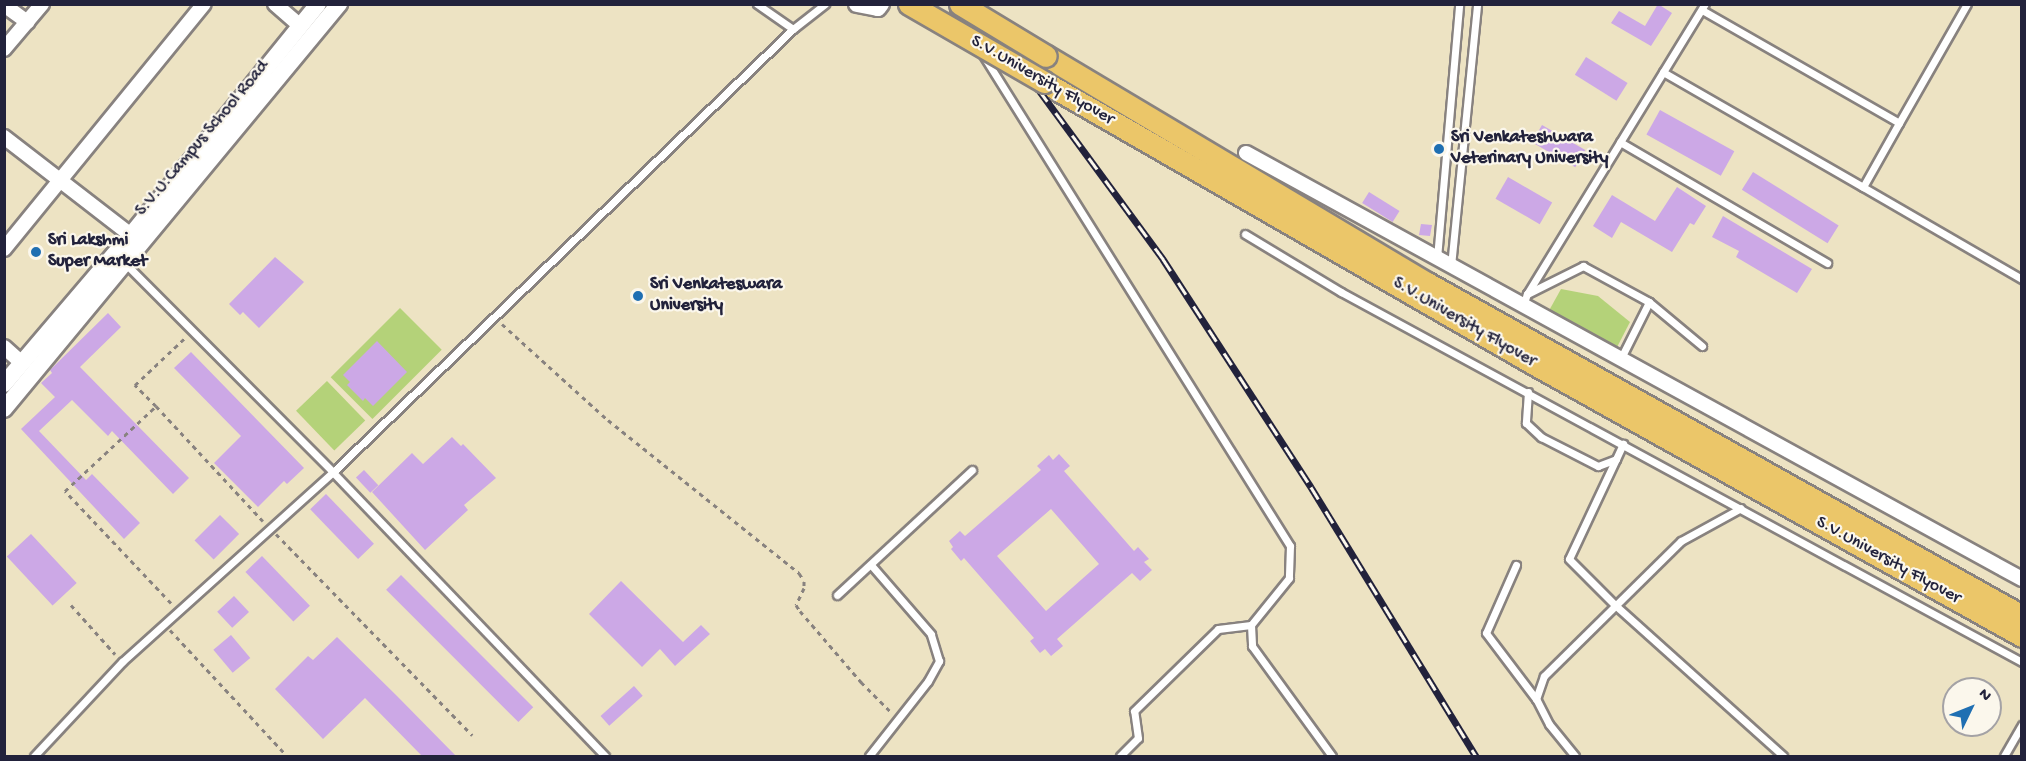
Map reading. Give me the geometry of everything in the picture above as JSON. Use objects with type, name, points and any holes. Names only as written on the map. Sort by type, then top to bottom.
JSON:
[{"type":"main road","name":"S.V.University Flyover","points":[[909,4],[1534,364],[2022,636]]},
{"type":"main road","name":"S.V.University Flyover","points":[[960,4],[1427,283],[2022,616]]},
{"type":"street","points":[[4,49],[42,4]]},
{"type":"street","points":[[4,249],[204,4]]},
{"type":"street","points":[[275,4],[300,26]]},
{"type":"street","name":"S.V.U.Campus School Road","points":[[4,384],[132,235],[318,4]]},
{"type":"street","name":"S.V.U.Campus School Road","points":[[4,409],[339,4]]},
{"type":"street","points":[[856,4],[878,8],[881,4]]},
{"type":"street","points":[[4,5],[27,22]]},
{"type":"street","points":[[4,137],[132,235]]},
{"type":"street","points":[[1246,153],[1451,266],[1525,300],[1620,360],[2022,579]]},
{"type":"street","points":[[4,347],[22,363]]},
{"type":"lane","points":[[757,4],[793,29]]},
{"type":"lane","points":[[34,756],[122,662],[333,472],[793,29],[825,4]]},
{"type":"lane","points":[[951,4],[1290,546],[1289,578],[1251,625],[1252,646],[1332,756]]},
{"type":"lane","points":[[1437,258],[1459,4]]},
{"type":"lane","points":[[1451,266],[1477,4]]},
{"type":"lane","points":[[1863,187],[1967,4]]},
{"type":"lane","points":[[1525,300],[1703,7],[1899,123]]},
{"type":"lane","points":[[1663,72],[2022,279]]},
{"type":"lane","points":[[1620,142],[1827,263]]},
{"type":"lane","points":[[1245,234],[1341,292],[2022,662]]},
{"type":"lane","points":[[125,263],[333,472],[605,756]]},
{"type":"lane","points":[[1525,300],[1583,266],[1649,302],[1702,346]]},
{"type":"lane","points":[[1620,360],[1649,302]]},
{"type":"lane","points":[[1528,393],[1526,423],[1541,437],[1598,466],[1616,459]]},
{"type":"lane","points":[[1623,444],[1569,559],[1616,605],[1783,756]]},
{"type":"lane","points":[[837,596],[972,470]]},
{"type":"lane","points":[[1536,699],[1544,676],[1681,540],[1741,508]]},
{"type":"lane","points":[[869,756],[928,681],[939,661],[932,634],[871,565]]},
{"type":"lane","points":[[1516,565],[1486,633],[1536,699],[1549,724],[1575,756]]},
{"type":"lane","points":[[1120,756],[1138,738],[1134,711],[1218,629],[1251,625]]},
{"type":"lane","points":[[2004,756],[2022,725]]},
{"type":"path","points":[[494,317],[608,420],[799,573],[804,588],[796,605],[800,612],[861,682],[898,719]]},
{"type":"path","points":[[192,331],[135,385],[472,735]]},
{"type":"path","points":[[156,406],[66,491],[179,611]]},
{"type":"path","points":[[71,605],[122,662]]},
{"type":"path","points":[[164,624],[287,756]]},
{"type":"green space","points":[[1561,289],[1598,296],[1630,322],[1614,353],[1546,316]]},
{"type":"green space","points":[[400,308],[442,350],[372,419],[331,377]]},
{"type":"green space","points":[[327,381],[365,421],[334,450],[296,411]]},
{"type":"building","points":[[1658,4],[1672,13],[1651,46],[1611,23],[1619,11],[1645,26]]},
{"type":"building","points":[[1586,57],[1628,83],[1616,101],[1575,75]]},
{"type":"building","points":[[1660,110],[1734,151],[1721,176],[1646,134]]},
{"type":"building","points":[[1542,125],[1585,150],[1575,167],[1532,142]]},
{"type":"building","points":[[1753,172],[1839,226],[1828,243],[1742,190]]},
{"type":"building","points":[[1508,177],[1552,202],[1540,224],[1496,199]]},
{"type":"building","points":[[1677,187],[1706,206],[1694,225],[1690,223],[1672,252],[1621,222],[1612,238],[1593,226],[1612,195],[1655,221]]},
{"type":"building","points":[[1369,192],[1400,211],[1393,222],[1362,203]]},
{"type":"building","points":[[1723,216],[1812,269],[1797,293],[1736,257],[1739,251],[1712,237]]},
{"type":"building","points":[[1421,224],[1432,225],[1430,236],[1419,235]]},
{"type":"building","points":[[275,257],[304,282],[259,328],[243,312],[240,315],[229,304]]},
{"type":"building","points":[[108,313],[121,327],[80,367],[189,478],[173,494],[112,431],[108,436],[72,400],[39,431],[86,480],[92,474],[140,523],[124,539],[21,429],[55,397],[41,383],[52,373],[50,370]]},
{"type":"building","points":[[377,341],[407,372],[373,406],[365,398],[363,401],[347,385],[350,382],[343,375]]},
{"type":"building","points":[[191,352],[304,468],[287,484],[284,481],[258,507],[214,463],[241,436],[174,368]]},
{"type":"building","points":[[452,437],[461,446],[463,444],[496,478],[464,505],[468,510],[425,550],[372,492],[412,453],[423,464]]},
{"type":"building","points":[[1059,454],[1070,466],[1064,471],[1134,551],[1138,547],[1149,559],[1144,562],[1152,570],[1140,581],[1132,573],[1057,639],[1063,646],[1051,656],[1045,649],[1040,653],[1030,641],[1034,638],[964,558],[961,561],[951,549],[953,547],[949,541],[960,531],[965,536],[1041,470],[1037,466],[1049,455],[1053,460]],"holes":[[[1051,509],[1099,564],[1046,611],[997,556]]]},
{"type":"building","points":[[364,470],[378,485],[370,493],[356,478]]},
{"type":"building","points":[[326,494],[374,544],[358,559],[310,509]]},
{"type":"building","points":[[220,515],[239,534],[214,560],[195,540]]},
{"type":"building","points":[[31,534],[77,583],[53,606],[7,557]]},
{"type":"building","points":[[262,556],[310,606],[293,622],[245,572]]},
{"type":"building","points":[[401,575],[533,707],[518,722],[386,590]]},
{"type":"building","points":[[621,581],[683,642],[701,625],[710,634],[675,666],[660,649],[642,667],[589,614]]},
{"type":"building","points":[[234,596],[249,612],[232,628],[217,612]]},
{"type":"building","points":[[231,635],[250,658],[233,673],[213,650]]},
{"type":"building","points":[[337,637],[456,756],[422,756],[365,698],[323,739],[275,689],[308,656],[313,660]]},
{"type":"building","points":[[634,686],[643,696],[609,726],[601,716]]},
{"type":"railway","points":[[969,4],[1039,90],[1163,259],[1311,487],[1476,756]]},
{"type":"place","name":"Sri Venkateshwara Veterinary University","points":[[1439,149]]},
{"type":"place","name":"Sri Lakshmi Super Market","points":[[36,252]]},
{"type":"place","name":"Sri Venkateswara University","points":[[638,296]]}]
